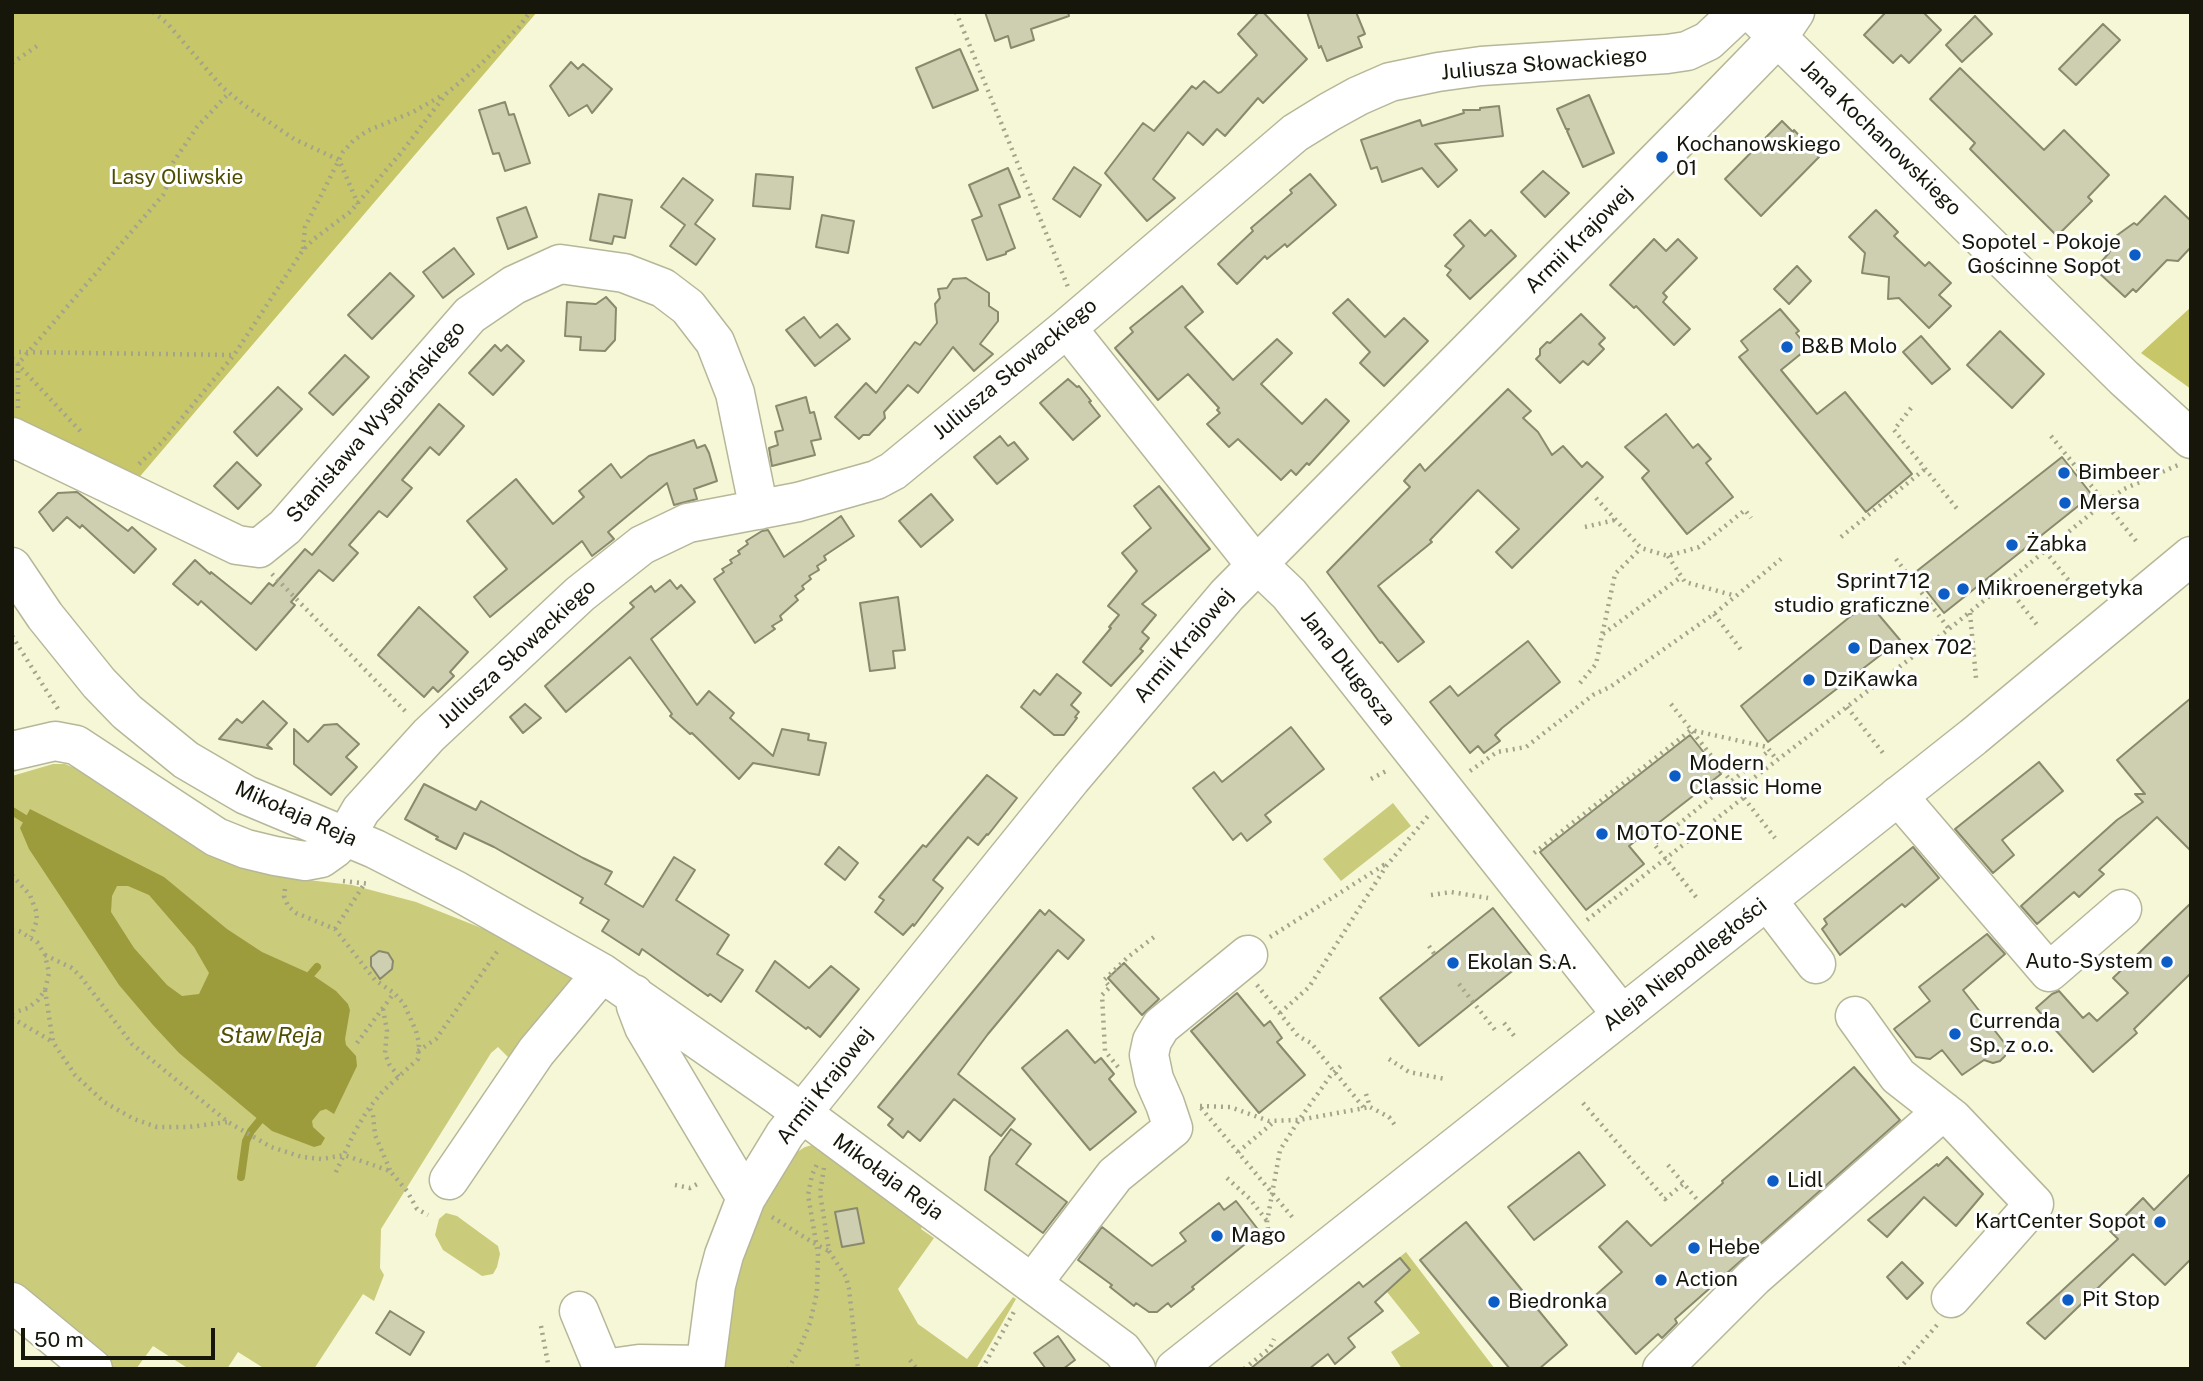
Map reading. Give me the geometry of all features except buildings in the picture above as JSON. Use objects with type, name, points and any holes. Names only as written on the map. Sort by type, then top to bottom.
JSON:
[{"type":"street","name":"Juliusza Słowackiego","points":[[12,751],[55,741],[76,744],[216,837],[256,851],[305,861],[321,858],[346,836],[360,810],[429,735],[580,594],[642,544],[688,523],[798,502],[876,480],[892,471],[1067,327],[1295,133],[1358,96],[1390,82],[1481,66],[1687,51],[1708,41],[1739,12]]},
{"type":"street","name":"Armii Krajowej","points":[[705,1367],[716,1285],[724,1255],[754,1205],[785,1134],[1071,779],[1227,595],[1719,98],[1775,21]]},
{"type":"street","name":"Jana Kochanowskiego","points":[[1775,21],[2124,378],[2185,452]]},
{"type":"street","points":[[1687,51],[1700,62],[1719,98]]},
{"type":"street","name":"Stanisława Wyspiańskiego","points":[[258,548],[285,527],[470,315],[514,285],[560,264],[624,273],[663,288],[688,307],[715,342],[735,393],[759,510]]},
{"type":"street","name":"Jana Długosza","points":[[1067,327],[1247,554],[1289,594],[1457,784],[1561,940],[1622,1015]]},
{"type":"street","points":[[15,442],[117,485],[237,545],[258,548]]},
{"type":"street","name":"Aleja Niepodległości","points":[[1175,1369],[1973,737],[2191,556]]},
{"type":"street","name":"Mikołaja Reja","points":[[12,568],[75,655],[127,712],[186,760],[246,795],[346,836],[457,891],[602,973],[802,1114],[1034,1284],[1122,1350],[1136,1369]]},
{"type":"street","points":[[1898,796],[2049,972],[2122,909]]},
{"type":"street","points":[[1768,900],[1816,964]]},
{"type":"street","points":[[1034,1284],[1115,1175],[1173,1128],[1154,1079],[1149,1055],[1152,1041],[1161,1026],[1247,968]]},
{"type":"street","points":[[449,1180],[536,1052],[602,973]]},
{"type":"street","points":[[634,994],[644,1027],[754,1205]]},
{"type":"street","points":[[1855,1016],[1898,1076],[1943,1111],[2034,1204],[1951,1298]]},
{"type":"street","points":[[1662,1369],[1754,1277],[1943,1111]]},
{"type":"street","points":[[12,1301],[93,1369]]},
{"type":"street","points":[[579,1311],[603,1369],[639,1364],[705,1367]]},
{"type":"path","points":[[153,12],[167,23],[229,93],[294,139],[339,160],[358,204]]},
{"type":"path","points":[[117,485],[162,442],[234,355],[303,250],[358,204],[446,94],[519,27],[530,12]]},
{"type":"path","points":[[956,12],[1069,289]]},
{"type":"path","points":[[12,63],[37,47]]},
{"type":"path","points":[[15,442],[18,364],[163,195],[169,181],[170,167],[197,127],[229,93]]},
{"type":"path","points":[[303,250],[305,227],[339,160],[352,141],[367,131],[446,94]]},
{"type":"path","points":[[12,352],[234,355]]},
{"type":"path","points":[[12,358],[89,440]]},
{"type":"path","points":[[1911,408],[1894,430],[1958,510]]},
{"type":"path","points":[[2051,436],[2136,541]]},
{"type":"path","points":[[1738,790],[1949,629],[2104,503],[2185,452]]},
{"type":"path","points":[[1841,537],[1925,469]]},
{"type":"path","points":[[1596,498],[1641,548],[1668,556],[1699,547],[1745,510],[1751,518]]},
{"type":"path","points":[[1585,527],[1615,520]]},
{"type":"path","points":[[258,548],[274,576],[429,735]]},
{"type":"path","points":[[1580,683],[1596,664],[1615,574],[1641,548]]},
{"type":"path","points":[[2045,551],[2078,592]]},
{"type":"path","points":[[1668,556],[1685,582],[1737,596]]},
{"type":"path","points":[[1280,1013],[1309,987],[1387,865],[1457,784],[1497,752],[1526,747],[1593,695],[1610,687],[1714,614],[1781,559]]},
{"type":"path","points":[[1896,559],[1949,629]]},
{"type":"path","points":[[1603,634],[1681,576]]},
{"type":"path","points":[[2005,584],[2038,626]]},
{"type":"path","points":[[1970,612],[1976,678]]},
{"type":"path","points":[[1714,614],[1742,651]]},
{"type":"path","points":[[12,636],[61,713]]},
{"type":"path","points":[[1671,704],[1775,838]]},
{"type":"path","points":[[1847,707],[1883,753]]},
{"type":"path","points":[[1691,730],[1768,747],[1777,760]]},
{"type":"path","points":[[1534,853],[1691,730]]},
{"type":"path","points":[[1696,897],[1654,845],[1770,750]]},
{"type":"path","points":[[1561,940],[1743,798]]},
{"type":"path","points":[[1364,1108],[1311,1043],[1298,1036],[1247,968],[1273,934],[1387,865]]},
{"type":"path","points":[[12,875],[30,895],[36,911],[37,920],[31,937]]},
{"type":"path","points":[[335,929],[365,883],[376,886]]},
{"type":"path","points":[[285,885],[284,896],[288,906],[296,913],[335,929],[375,980],[404,1004],[419,1043],[418,1059],[369,1108],[335,1174]]},
{"type":"path","points":[[1431,895],[1451,892],[1488,898]]},
{"type":"path","points":[[12,930],[31,937],[46,955],[72,968],[132,1044],[243,1132],[271,1147],[302,1157],[322,1159],[344,1155],[390,1171]]},
{"type":"path","points":[[1154,937],[1104,980],[1110,987],[1102,995],[1105,1051],[1128,1079],[1154,1079]]},
{"type":"path","points":[[1429,946],[1435,955]]},
{"type":"path","points":[[418,1051],[436,1039],[499,948]]},
{"type":"path","points":[[12,1016],[28,1008],[45,990],[49,973],[46,955]]},
{"type":"path","points":[[1458,984],[1495,1030]]},
{"type":"path","points":[[45,990],[53,1042]]},
{"type":"path","points":[[357,1043],[394,993]]},
{"type":"path","points":[[383,1009],[387,1031],[385,1053],[389,1065],[398,1077]]},
{"type":"path","points":[[12,1016],[53,1042],[75,1075],[104,1102],[134,1119],[157,1127],[228,1122]]},
{"type":"path","points":[[1504,1023],[1515,1037]]},
{"type":"path","points":[[1389,1059],[1409,1072],[1445,1079]]},
{"type":"path","points":[[1269,1236],[1267,1222],[1280,1150],[1298,1120],[1342,1065]]},
{"type":"path","points":[[1366,1094],[1370,1107]]},
{"type":"path","points":[[1193,1097],[1293,1218]]},
{"type":"path","points":[[1583,1103],[1665,1199],[1683,1184]]},
{"type":"path","points":[[1200,1106],[1230,1107],[1269,1121],[1298,1120],[1370,1107],[1389,1117],[1397,1128]]},
{"type":"path","points":[[369,1108],[373,1115],[375,1135],[390,1171],[407,1191],[417,1209],[428,1214]]},
{"type":"path","points":[[1238,1152],[1276,1121]]},
{"type":"path","points":[[788,1369],[799,1350],[814,1309],[819,1269],[808,1195],[811,1175],[819,1159]]},
{"type":"path","points":[[827,1160],[821,1193],[830,1251],[846,1277],[849,1289],[858,1369]]},
{"type":"path","points":[[1668,1165],[1700,1203]]},
{"type":"path","points":[[674,1185],[690,1188],[707,1178]]},
{"type":"path","points":[[1227,1178],[1250,1199],[1267,1222]]},
{"type":"path","points":[[754,1205],[830,1251]]},
{"type":"path","points":[[982,1369],[1020,1301],[1034,1284]]},
{"type":"path","points":[[1899,1369],[1949,1312],[1951,1298]]},
{"type":"path","points":[[541,1326],[549,1369]]},
{"type":"path","points":[[1244,1369],[1270,1348],[1274,1339]]},
{"type":"path","points":[[910,1360],[917,1369]]},
{"type":"shaded area","points":[[53,764],[65,764],[87,773],[187,842],[221,858],[273,876],[352,885],[416,902],[494,933],[577,982],[509,1058],[498,1047],[491,1053],[381,1229],[380,1268],[384,1275],[374,1301],[363,1294],[314,1369],[265,1369],[238,1352],[227,1369],[189,1369],[153,1346],[136,1369],[112,1369],[12,1284],[12,776]]},
{"type":"shaded area","points":[[1393,803],[1411,826],[1341,881],[1323,859]]},
{"type":"shaded area","points":[[816,1144],[923,1222],[921,1229],[934,1238],[898,1289],[918,1324],[967,1359],[1013,1297],[1016,1299],[976,1369],[721,1369],[724,1338],[742,1250],[764,1202],[794,1154]]},
{"type":"shaded area","points":[[446,1213],[457,1216],[498,1246],[500,1254],[493,1274],[482,1276],[443,1250],[435,1235],[439,1219]]},
{"type":"shaded area","points":[[1406,1252],[1495,1369],[1402,1369],[1391,1352],[1420,1333],[1375,1277]]},
{"type":"green space","name":"Lasy Oliwskie","points":[[12,12],[537,12],[136,481],[12,425]]},
{"type":"green space","points":[[2191,307],[2191,389],[2141,353]]},
{"type":"water","name":"Staw Reja","points":[[30,809],[164,877],[227,929],[262,952],[311,974],[336,991],[350,1010],[345,1039],[346,1045],[356,1056],[357,1066],[334,1114],[326,1109],[320,1111],[312,1121],[313,1127],[325,1138],[321,1145],[314,1147],[272,1131],[179,1053],[119,985],[29,849],[20,828]],"holes":[[[117,886],[128,886],[149,895],[194,947],[209,973],[199,994],[182,996],[167,985],[134,948],[111,912],[112,896]]]},
{"type":"waterway","points":[[12,811],[25,819]]},
{"type":"waterway","points":[[311,974],[317,967]]},
{"type":"waterway","points":[[241,1177],[246,1141],[260,1120]]},
{"type":"place","name":"Kochanowskiego 01","points":[[1662,157]]},
{"type":"place","name":"Sopotel - Pokoje Gościnne Sopot","points":[[2135,255]]},
{"type":"place","name":"B&B Molo","points":[[1787,347]]},
{"type":"place","name":"Bimbeer","points":[[2064,473]]},
{"type":"place","name":"Mersa","points":[[2065,503]]},
{"type":"place","name":"Żabka","points":[[2012,545]]},
{"type":"place","name":"Mikroenergetyka","points":[[1963,589]]},
{"type":"place","name":"Sprint712 studio graficzne","points":[[1944,594]]},
{"type":"place","name":"Danex 702","points":[[1854,648]]},
{"type":"place","name":"DziKawka","points":[[1809,680]]},
{"type":"place","name":"Modern Classic Home","points":[[1675,776]]},
{"type":"place","name":"MOTO-ZONE","points":[[1602,834]]},
{"type":"place","name":"Auto-System","points":[[2167,962]]},
{"type":"place","name":"Ekolan S.A.","points":[[1453,963]]},
{"type":"place","name":"Currenda Sp. z o.o.","points":[[1955,1034]]},
{"type":"place","name":"Lidl","points":[[1773,1181]]},
{"type":"place","name":"KartCenter Sopot","points":[[2160,1222]]},
{"type":"place","name":"Mago","points":[[1217,1236]]},
{"type":"place","name":"Hebe","points":[[1694,1248]]},
{"type":"place","name":"Action","points":[[1661,1280]]},
{"type":"place","name":"Pit Stop","points":[[2068,1300]]},
{"type":"place","name":"Biedronka","points":[[1494,1302]]}]
